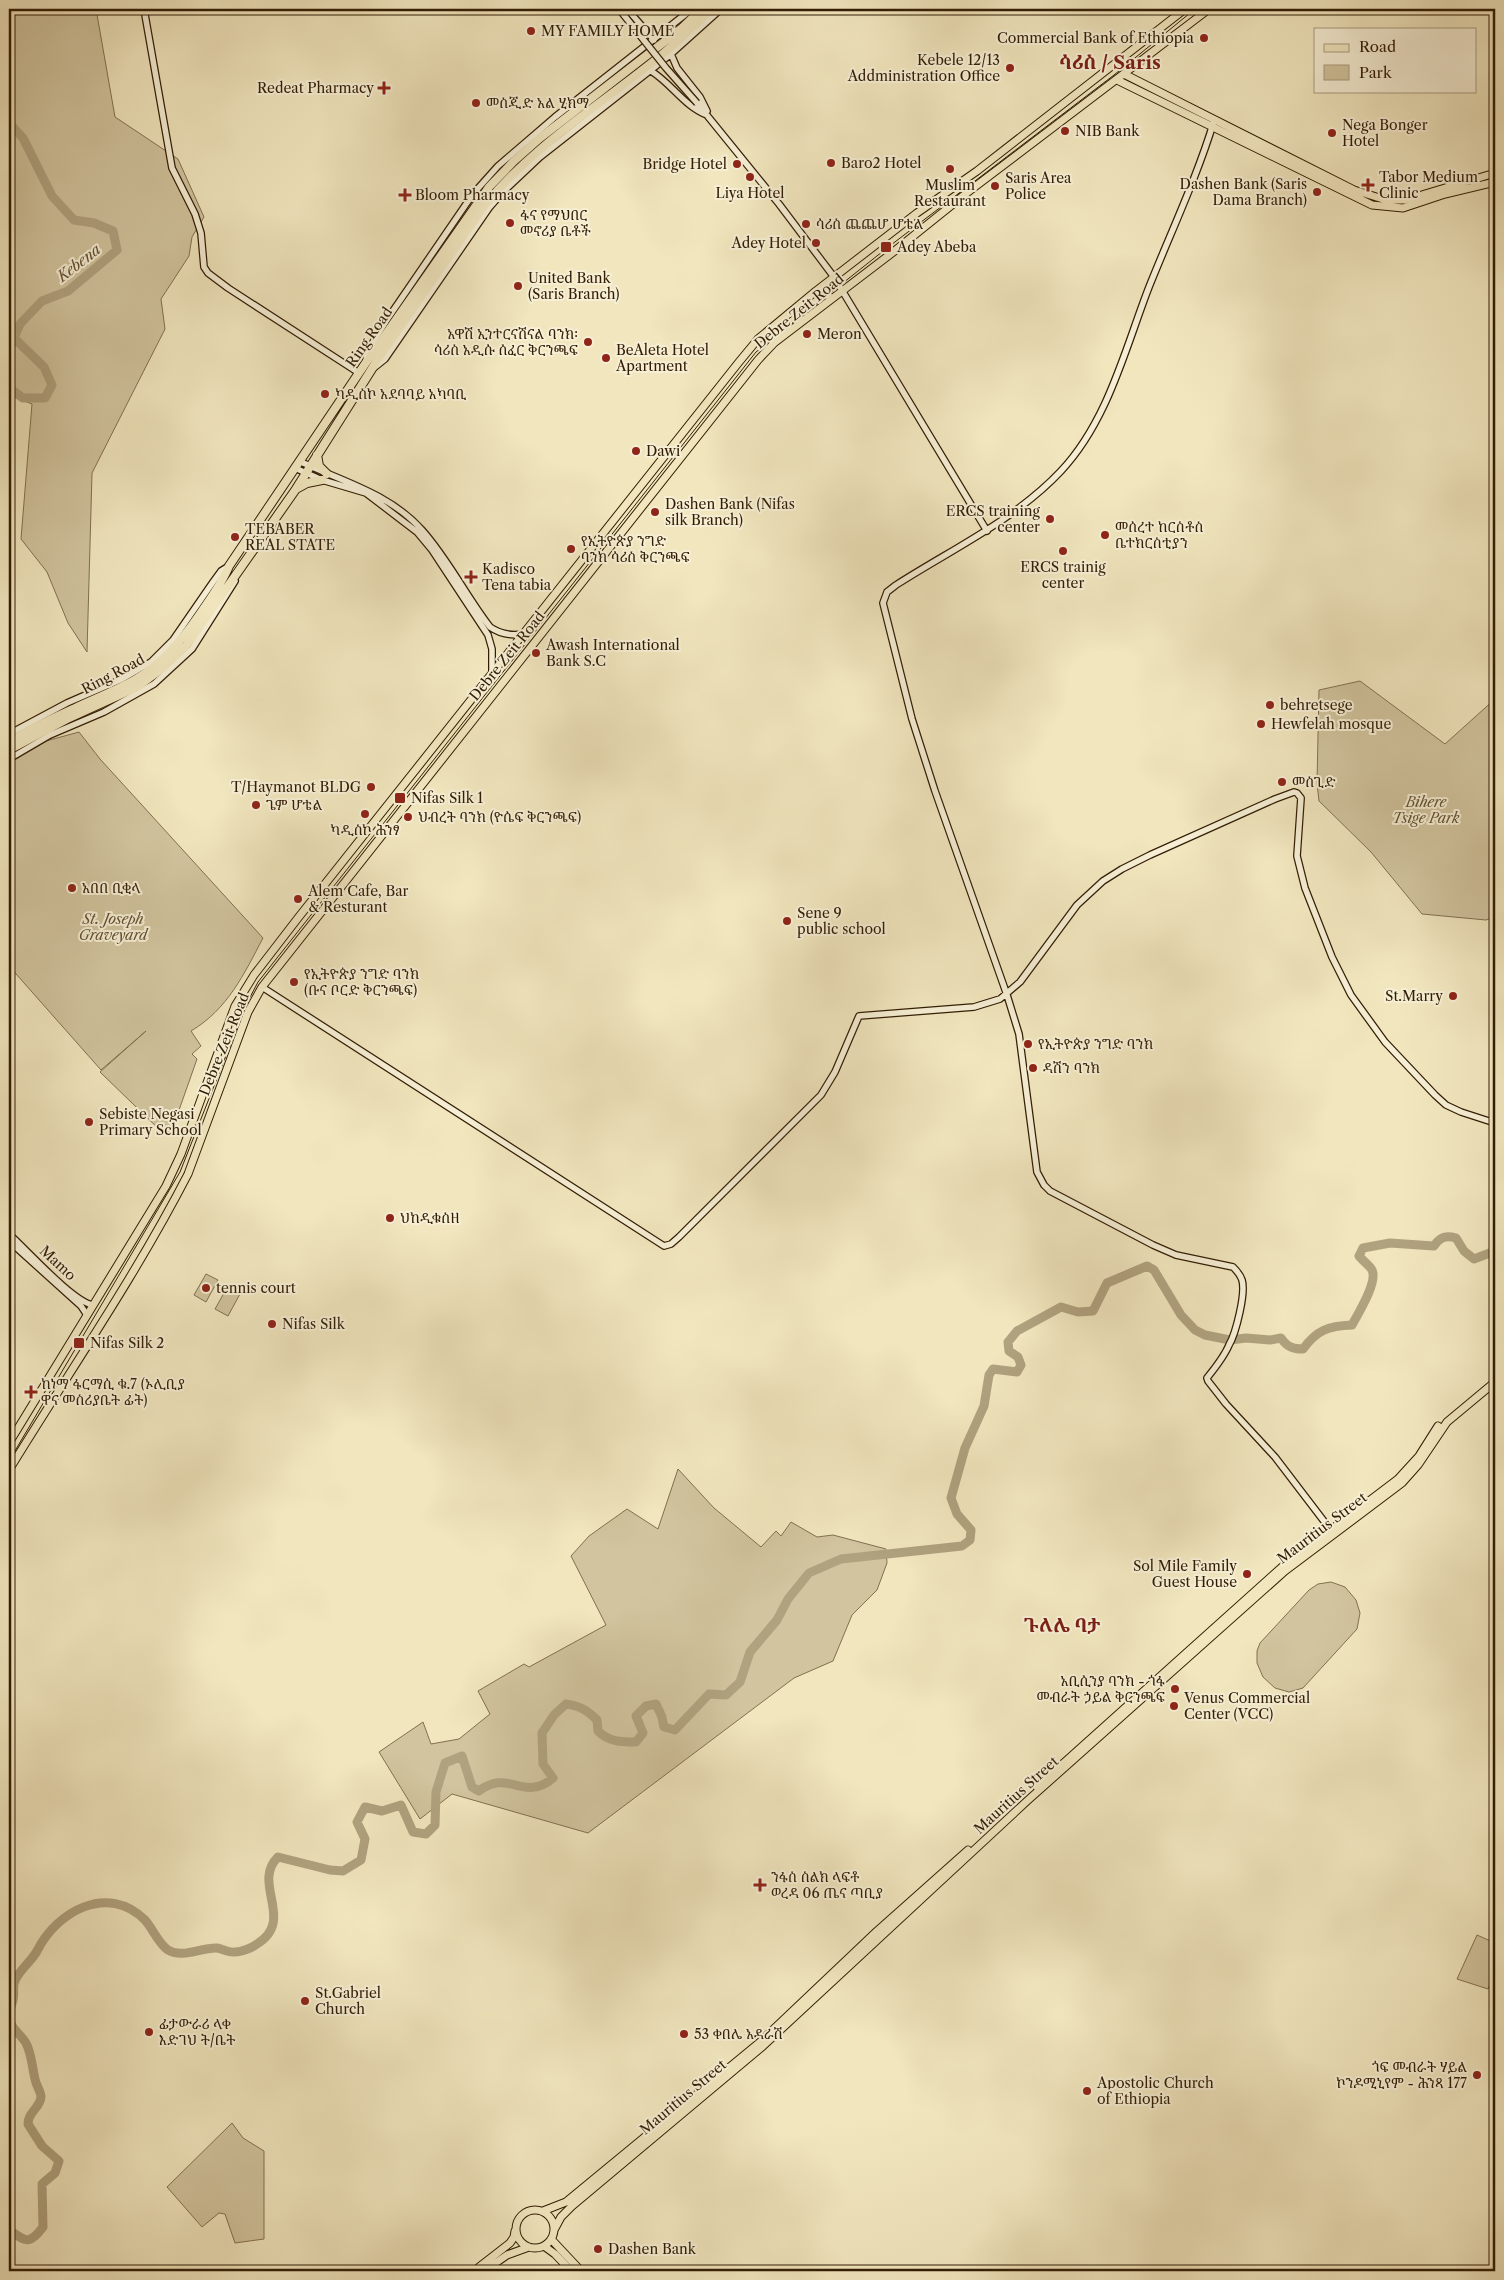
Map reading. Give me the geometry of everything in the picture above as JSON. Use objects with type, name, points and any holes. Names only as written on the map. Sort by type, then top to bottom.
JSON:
[{"type":"highway","name":"Ring Road","points":[[9,742],[30,729],[115,690],[156,665],[188,631],[226,574],[229,566],[365,364],[479,200],[499,175],[540,138],[682,28],[702,9]]},
{"type":"highway","name":"Ring Road","points":[[9,750],[70,718],[121,696],[149,679],[186,646],[296,488],[372,369],[485,205],[503,183],[546,144],[674,44],[711,9]]},
{"type":"highway","points":[[296,488],[324,477],[317,455]]},
{"type":"main road","name":"Debre Zeit Road","points":[[9,1442],[140,1230],[173,1172],[240,997],[265,961],[522,634],[752,346],[822,286],[917,213],[977,171],[1185,9]]},
{"type":"main road","name":"Debre Zeit Road","points":[[9,1470],[138,1262],[181,1188],[188,1174],[248,1012],[262,987],[758,360],[774,343],[968,192],[1209,9]]},
{"type":"main road","points":[[1124,74],[1213,124],[1355,198],[1383,208],[1403,208],[1445,194],[1495,182]]},
{"type":"main road","points":[[1117,80],[1213,124],[1272,148],[1354,190],[1386,200],[1405,200],[1495,173]]},
{"type":"main road","points":[[822,286],[831,300]]},
{"type":"main road","name":"Mauritius Street","points":[[554,2230],[561,2218],[571,2207],[763,2046],[1027,1801],[1286,1570],[1398,1479],[1414,1462],[1443,1420],[1495,1380]]},
{"type":"main road","name":"Mauritius Street","points":[[543,2211],[568,2201],[759,2043],[877,1931],[1145,1688],[1282,1567],[1332,1532]]},
{"type":"main road","points":[[474,2271],[510,2243],[514,2237],[517,2220],[526,2212],[543,2211],[552,2219],[554,2230],[551,2239],[544,2246]]},
{"type":"main road","points":[[516,2226],[518,2239],[529,2247]]},
{"type":"main road","points":[[551,2239],[581,2271]]},
{"type":"main road","points":[[484,2271],[507,2255],[529,2247],[544,2246],[555,2254],[571,2271]]},
{"type":"street","points":[[144,9],[172,168],[195,214],[201,233],[204,267],[208,273],[228,288],[359,373]]},
{"type":"street","points":[[619,9],[666,68],[708,115],[834,278],[987,531]]},
{"type":"street","points":[[627,9],[654,40]]},
{"type":"street","points":[[365,364],[367,352],[386,321],[473,194],[488,177],[519,146],[692,9]]},
{"type":"street","name":"Ring Road","points":[[372,369],[385,359],[502,193],[540,157],[671,54],[721,9]]},
{"type":"street","points":[[671,54],[677,68],[704,104],[708,115]]},
{"type":"street","points":[[651,70],[663,78],[698,112],[708,115]]},
{"type":"street","points":[[1213,124],[1107,399],[1075,454],[1052,481],[1016,511],[987,531],[896,585],[887,592],[883,603],[912,718],[935,791],[1019,1034],[1037,1172],[1044,1185],[1050,1191],[1152,1245],[1176,1255],[1233,1267],[1238,1272],[1242,1280],[1243,1290],[1234,1333],[1230,1345],[1207,1378],[1208,1381],[1226,1404],[1275,1457],[1332,1532]]},
{"type":"street","points":[[297,464],[324,477],[366,489],[420,528],[488,635],[492,649],[492,673]]},
{"type":"street","points":[[9,734],[67,703],[120,680],[151,662],[173,640],[221,571],[229,566]]},
{"type":"street","points":[[9,759],[50,735],[104,712],[154,684],[172,670],[202,635],[228,594],[237,572]]},
{"type":"street","points":[[463,594],[490,627],[497,632],[508,635],[522,634]]},
{"type":"street","points":[[262,987],[664,1246],[671,1244],[679,1237],[821,1095],[835,1072],[859,1016],[974,1006],[990,1003],[1007,995],[1020,982],[1071,912],[1103,881],[1150,855],[1197,836],[1288,793],[1297,793],[1301,798],[1301,804],[1296,849],[1305,888],[1332,957],[1351,995],[1385,1042],[1446,1105],[1460,1112],[1495,1123]]},
{"type":"street","name":"Mamo","points":[[9,1234],[33,1261],[82,1301],[93,1305]]},
{"type":"street","points":[[9,1241],[81,1306],[87,1315]]},
{"type":"green space","points":[[9,9],[96,9],[115,117],[178,159],[204,217],[192,237],[189,256],[161,299],[165,329],[92,473],[87,652],[68,623],[47,572],[21,539],[32,404],[9,395]]},
{"type":"green space","name":"Bihere Tsige Park","points":[[1360,681],[1445,744],[1495,699],[1495,917],[1486,920],[1422,914],[1371,852],[1319,801],[1317,783],[1319,690]]},
{"type":"green space","name":"St. Joseph Graveyard","points":[[79,732],[100,759],[263,938],[234,990],[215,1012],[191,1031],[201,1046],[192,1054],[197,1059],[172,1130],[164,1134],[100,1072],[146,1031],[101,1070],[9,966],[9,761],[46,741]]},
{"type":"green space","name":"tennis court","points":[[206,1274],[218,1280],[206,1302],[194,1295]]},
{"type":"green space","points":[[228,1286],[240,1294],[228,1316],[215,1309]]},
{"type":"green space","points":[[678,1469],[714,1508],[761,1547],[776,1531],[781,1536],[791,1522],[817,1537],[833,1535],[886,1549],[887,1563],[877,1590],[852,1615],[833,1661],[794,1678],[588,1833],[452,1794],[420,1819],[379,1752],[423,1722],[431,1744],[459,1739],[490,1714],[478,1691],[524,1664],[529,1667],[606,1625],[571,1556],[589,1536],[627,1509],[658,1529]]},
{"type":"green space","points":[[1331,1582],[1345,1587],[1356,1600],[1360,1613],[1357,1629],[1303,1688],[1289,1692],[1275,1688],[1263,1677],[1257,1663],[1257,1651],[1260,1643],[1309,1590],[1318,1584]]},
{"type":"green space","points":[[1477,1935],[1495,1943],[1495,1973],[1488,1989],[1457,1979]]},
{"type":"green space","points":[[232,2123],[243,2138],[264,2151],[264,2239],[235,2243],[225,2214],[219,2213],[202,2227],[167,2187]]},
{"type":"waterway","name":"Kebena","points":[[9,123],[23,138],[52,196],[74,220],[94,223],[113,231],[117,250],[68,291],[42,301],[20,324],[14,338],[44,367],[52,385],[45,398],[23,398],[9,388]]},
{"type":"waterway","points":[[9,2230],[26,2240],[34,2237],[43,2227],[42,2184],[55,2173],[59,2161],[42,2146],[28,2124],[30,2116],[39,2104],[41,2097],[26,2043],[12,2026],[9,2019],[9,2012],[14,1998],[14,1983],[19,1973],[46,1937],[57,1924],[70,1914],[100,1903],[115,1904],[131,1909],[145,1920],[161,1944],[168,1950],[179,1953],[211,1948],[233,1952],[243,1951],[255,1945],[268,1934],[273,1924],[274,1913],[269,1878],[271,1867],[278,1857],[330,1870],[343,1871],[361,1860],[365,1839],[357,1822],[365,1807],[382,1811],[401,1805],[413,1832],[426,1834],[435,1825],[436,1792],[445,1763],[462,1756],[472,1787],[479,1791],[499,1783],[524,1787],[542,1785],[553,1778],[543,1764],[542,1733],[554,1715],[566,1704],[579,1707],[590,1714],[597,1720],[598,1731],[602,1735],[616,1741],[636,1742],[643,1733],[636,1716],[646,1706],[656,1704],[664,1727],[675,1730],[709,1694],[726,1695],[740,1682],[750,1652],[777,1620],[788,1599],[809,1573],[841,1559],[962,1546],[970,1540],[971,1530],[957,1514],[951,1498],[965,1448],[984,1406],[989,1375],[993,1369],[1017,1372],[1021,1365],[1018,1357],[1009,1351],[1008,1342],[1017,1331],[1061,1307],[1078,1312],[1093,1311],[1107,1283],[1147,1266],[1154,1270],[1181,1315],[1195,1330],[1205,1335],[1230,1340],[1246,1338],[1270,1340],[1281,1338],[1290,1347],[1303,1349],[1313,1337],[1324,1330],[1336,1326],[1352,1325],[1370,1290],[1372,1282],[1372,1270],[1359,1256],[1363,1248],[1390,1243],[1434,1246],[1441,1239],[1449,1237],[1456,1238],[1464,1251],[1474,1259],[1495,1251]]},
{"type":"tram line","points":[[9,1461],[180,1172],[246,1005],[258,982],[756,352],[887,248],[1114,75],[1195,9]]},
{"type":"place","name":"MY FAMILY HOME","points":[[531,31]]},
{"type":"place","name":"Commercial Bank of Ethiopia","points":[[1204,38]]},
{"type":"place","name":"Kebele 12/13 Addministration Office","points":[[1010,68]]},
{"type":"place","name":"Redeat Pharmacy","points":[[384,88]]},
{"type":"place","name":"መስጂድ አል ሂክማ","points":[[476,103]]},
{"type":"place","name":"NIB Bank","points":[[1065,131]]},
{"type":"place","name":"Nega Bonger Hotel","points":[[1332,133]]},
{"type":"place","name":"Baro2 Hotel","points":[[831,163]]},
{"type":"place","name":"Bridge Hotel","points":[[737,164]]},
{"type":"place","name":"Muslim Restaurant","points":[[950,169]]},
{"type":"place","name":"Liya Hotel","points":[[750,177]]},
{"type":"place","name":"Tabor Medium Clinic","points":[[1368,185]]},
{"type":"place","name":"Saris Area Police","points":[[995,186]]},
{"type":"place","name":"Dashen Bank (Saris Dama Branch)","points":[[1317,192]]},
{"type":"place","name":"Bloom Pharmacy","points":[[405,195]]},
{"type":"place","name":"ፋና የማህበር መኖሪያ ቤቶች","points":[[510,223]]},
{"type":"place","name":"ሳሪስ ጨጨሆ ሆቴል","points":[[806,224]]},
{"type":"place","name":"Adey Hotel","points":[[816,243]]},
{"type":"place","name":"Adey Abeba","points":[[886,247]]},
{"type":"place","name":"United Bank (Saris Branch)","points":[[518,286]]},
{"type":"place","name":"Meron","points":[[807,334]]},
{"type":"place","name":"አዋሽ ኢንተርናሽናል ባንክ፡ ሳሪስ አዲሱ ሰፈር ቅርንጫፍ","points":[[588,342]]},
{"type":"place","name":"BeAleta Hotel Apartment","points":[[606,358]]},
{"type":"place","name":"ካዲስኮ አደባባይ አካባቢ","points":[[325,394]]},
{"type":"place","name":"Dawi","points":[[636,451]]},
{"type":"place","name":"Dashen Bank (Nifas silk Branch)","points":[[655,512]]},
{"type":"place","name":"ERCS training center","points":[[1050,519]]},
{"type":"place","name":"መሰረተ ከርስቶስ ቤተክርስቲያን","points":[[1105,535]]},
{"type":"place","name":"TEBABER REAL STATE","points":[[235,537]]},
{"type":"place","name":"የኢትዮጵያ ንግድ ባንክ ሳሪስ ቅርንጫፍ","points":[[571,549]]},
{"type":"place","name":"ERCS trainig center","points":[[1063,551]]},
{"type":"place","name":"Kadisco Tena tabia","points":[[471,577]]},
{"type":"place","name":"Awash International Bank S.C","points":[[536,653]]},
{"type":"place","name":"behretsege","points":[[1270,705]]},
{"type":"place","name":"Hewfelah mosque","points":[[1261,724]]},
{"type":"place","name":"መስጊድ","points":[[1282,782]]},
{"type":"place","name":"T/Haymanot BLDG","points":[[371,787]]},
{"type":"place","name":"Nifas Silk 1","points":[[400,798]]},
{"type":"place","name":"ጌም ሆቴል","points":[[256,805]]},
{"type":"place","name":"ካዲስኮ ሕንፃ","points":[[365,814]]},
{"type":"place","name":"ህብረት ባንክ (ዮሴፍ ቅርንጫፍ)","points":[[408,817]]},
{"type":"place","name":"አበበ ቢቂላ","points":[[72,888]]},
{"type":"place","name":"Alem Cafe, Bar & Resturant","points":[[298,899]]},
{"type":"place","name":"Sene 9 public school","points":[[787,921]]},
{"type":"place","name":"የኢትዮጵያ ንግድ ባንክ (ቡና ቦርድ ቅርንጫፍ)","points":[[294,982]]},
{"type":"place","name":"St.Marry","points":[[1453,996]]},
{"type":"place","name":"የኢትዮጵያ ንግድ ባንክ","points":[[1028,1044]]},
{"type":"place","name":"ዳሽን ባንክ","points":[[1033,1068]]},
{"type":"place","name":"Sebiste Negasi Primary School","points":[[89,1122]]},
{"type":"place","name":"ህከዲቁስዘ","points":[[390,1218]]},
{"type":"place","name":"tennis court","points":[[206,1288]]},
{"type":"place","name":"Nifas Silk","points":[[272,1324]]},
{"type":"place","name":"Nifas Silk 2","points":[[79,1343]]},
{"type":"place","name":"ከነማ ፋርማሲ ቁ.7 (ኦሊቢያ ዋና መስሪያቤት ፊት)","points":[[31,1392]]},
{"type":"place","name":"Sol Mile Family Guest House","points":[[1247,1574]]},
{"type":"place","name":"አቢሲንያ ባንክ - ጎፋ መብራት ኃይል ቅርንጫፍ","points":[[1175,1689]]},
{"type":"place","name":"Venus Commercial Center (VCC)","points":[[1174,1706]]},
{"type":"place","name":"ንፋስ ስልክ ላፍቶ ወረዳ 06 ጤና ጣቢያ","points":[[760,1885]]},
{"type":"place","name":"St.Gabriel Church","points":[[305,2001]]},
{"type":"place","name":"ፊታውራሪ ላቀ እድገህ ት/ቤት","points":[[149,2032]]},
{"type":"place","name":"53 ቀበሌ አዳራሽ","points":[[684,2034]]},
{"type":"place","name":"ጎፍ መብራት ሃይል ኮንዶሚኒየም - ሕንጻ 177","points":[[1477,2075]]},
{"type":"place","name":"Apostolic Church of Ethiopia","points":[[1087,2091]]},
{"type":"place","name":"Dashen Bank","points":[[598,2249]]},
{"type":"district","name":"ሳሪስ / Saris","points":[[1110,62]]},
{"type":"district","name":"ጉለሌ ባታ","points":[[1062,1625]]}]
